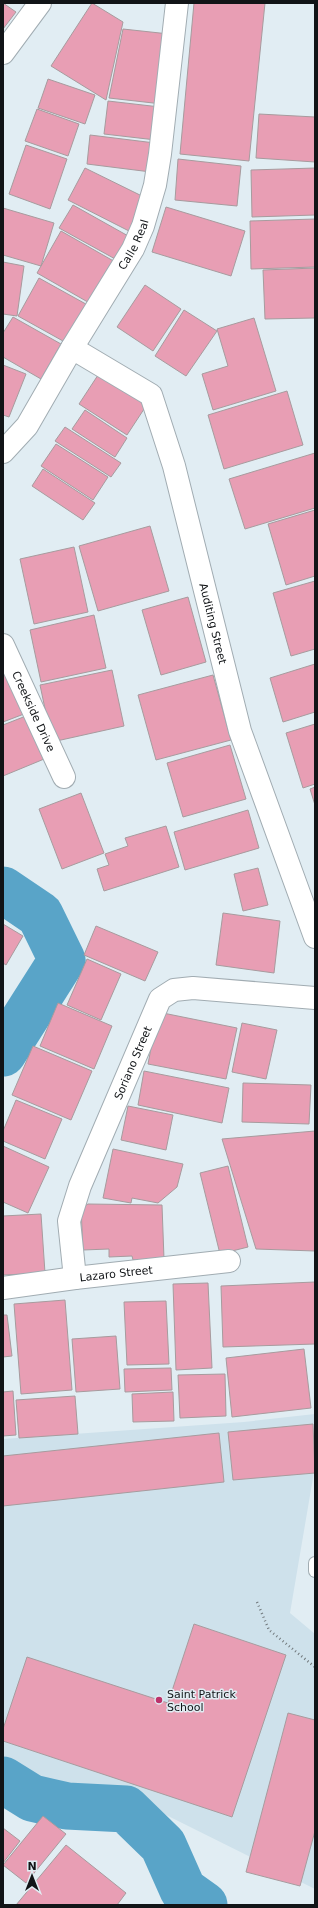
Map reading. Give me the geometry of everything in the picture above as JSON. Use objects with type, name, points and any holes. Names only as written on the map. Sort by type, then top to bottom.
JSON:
[{"type":"street","points":[[3,53],[40,3]]},
{"type":"street","name":"Calle Real","points":[[3,452],[27,426],[72,348],[133,249],[143,226],[154,185],[160,154],[177,3]]},
{"type":"street","name":"Auditing Street","points":[[72,348],[151,395],[174,466],[240,731],[315,937]]},
{"type":"street","name":"Creekside Drive","points":[[3,645],[64,778]]},
{"type":"street","name":"Soriano Street","points":[[75,1278],[70,1221],[80,1186],[160,999],[174,990],[193,988],[315,998]]},
{"type":"street","name":"Lazaro Street","points":[[3,1288],[228,1260]]},
{"type":"lane","points":[[315,1563],[315,1570]]},
{"type":"path","points":[[257,1602],[269,1630],[315,1667]]},
{"type":"shaded area","name":"Saint Patrick School","points":[[315,1414],[315,1466],[290,1613],[315,1634],[315,1889],[154,1809],[3,1767],[3,1439],[244,1422]]},
{"type":"building","points":[[3,3],[16,12],[3,29]]},
{"type":"building","points":[[92,3],[123,22],[106,100],[51,66]]},
{"type":"building","points":[[194,3],[265,3],[249,161],[180,154]]},
{"type":"building","points":[[123,29],[169,34],[162,104],[109,98]]},
{"type":"building","points":[[48,79],[95,95],[85,124],[38,108]]},
{"type":"building","points":[[108,101],[160,107],[156,140],[104,134]]},
{"type":"building","points":[[37,109],[79,124],[68,156],[25,141]]},
{"type":"building","points":[[259,114],[315,117],[315,162],[256,158]]},
{"type":"building","points":[[90,135],[155,143],[151,172],[87,164]]},
{"type":"building","points":[[26,145],[67,159],[50,209],[9,194]]},
{"type":"building","points":[[178,159],[241,166],[237,206],[175,200]]},
{"type":"building","points":[[85,168],[146,198],[129,231],[68,200]]},
{"type":"building","points":[[315,168],[315,215],[252,217],[251,170]]},
{"type":"building","points":[[73,205],[130,237],[117,260],[59,228]]},
{"type":"building","points":[[166,207],[245,231],[231,276],[152,252]]},
{"type":"building","points":[[3,208],[54,223],[41,266],[3,255]]},
{"type":"building","points":[[315,219],[315,267],[251,269],[250,221]]},
{"type":"building","points":[[61,231],[117,263],[93,305],[37,273]]},
{"type":"building","points":[[3,262],[24,266],[17,316],[3,314]]},
{"type":"building","points":[[315,268],[315,318],[265,319],[263,270]]},
{"type":"building","points":[[39,278],[93,308],[72,346],[18,316]]},
{"type":"building","points":[[145,285],[181,309],[153,351],[117,327]]},
{"type":"building","points":[[184,310],[217,331],[186,376],[155,356]]},
{"type":"building","points":[[13,317],[61,344],[41,379],[3,357],[3,333]]},
{"type":"building","points":[[254,318],[276,391],[213,410],[202,374],[228,366],[217,329]]},
{"type":"building","points":[[3,365],[26,374],[9,417],[3,415]]},
{"type":"building","points":[[100,372],[148,403],[127,435],[79,404]]},
{"type":"building","points":[[287,391],[303,445],[224,469],[208,415]]},
{"type":"building","points":[[85,410],[127,438],[115,457],[72,429]]},
{"type":"building","points":[[65,427],[121,463],[111,477],[55,441]]},
{"type":"building","points":[[56,444],[108,477],[93,500],[41,466]]},
{"type":"building","points":[[315,453],[315,508],[245,529],[229,479]]},
{"type":"building","points":[[43,469],[95,503],[83,520],[32,486]]},
{"type":"building","points":[[315,510],[315,576],[286,585],[268,524]]},
{"type":"building","points":[[150,526],[169,591],[98,611],[79,546]]},
{"type":"building","points":[[74,547],[88,612],[34,624],[20,559]]},
{"type":"building","points":[[315,581],[315,649],[291,656],[273,593]]},
{"type":"building","points":[[188,597],[206,662],[161,675],[142,610]]},
{"type":"building","points":[[94,615],[106,668],[41,682],[30,630]]},
{"type":"building","points":[[315,664],[315,712],[283,722],[270,678]]},
{"type":"building","points":[[112,670],[124,726],[52,742],[40,685]]},
{"type":"building","points":[[7,673],[24,714],[3,722],[3,674]]},
{"type":"building","points":[[213,675],[231,740],[156,760],[138,695]]},
{"type":"building","points":[[31,714],[49,757],[3,776],[3,725]]},
{"type":"building","points":[[315,724],[315,784],[303,788],[286,733]]},
{"type":"building","points":[[230,745],[246,799],[183,817],[167,763]]},
{"type":"building","points":[[315,787],[315,805],[310,789]]},
{"type":"building","points":[[81,793],[104,853],[62,869],[39,809]]},
{"type":"building","points":[[248,810],[259,848],[185,870],[174,832]]},
{"type":"building","points":[[166,826],[179,867],[104,891],[97,869],[109,865],[105,854],[128,846],[125,838]]},
{"type":"building","points":[[258,868],[268,905],[243,911],[234,874]]},
{"type":"building","points":[[223,913],[280,921],[274,973],[216,965]]},
{"type":"building","points":[[3,924],[23,936],[6,965],[3,963]]},
{"type":"building","points":[[96,926],[158,952],[145,981],[84,955]]},
{"type":"building","points":[[87,959],[121,974],[101,1020],[67,1005]]},
{"type":"building","points":[[58,1003],[112,1026],[94,1069],[40,1046]]},
{"type":"building","points":[[158,1012],[237,1028],[226,1079],[148,1064]]},
{"type":"building","points":[[242,1023],[277,1030],[266,1079],[232,1072]]},
{"type":"building","points":[[33,1046],[92,1071],[71,1120],[12,1095]]},
{"type":"building","points":[[144,1071],[229,1088],[222,1123],[138,1105]]},
{"type":"building","points":[[243,1083],[311,1085],[309,1124],[242,1122]]},
{"type":"building","points":[[16,1100],[62,1119],[45,1159],[3,1141],[3,1131]]},
{"type":"building","points":[[128,1106],[173,1115],[166,1150],[121,1140]]},
{"type":"building","points":[[315,1131],[315,1251],[256,1249],[222,1139]]},
{"type":"building","points":[[3,1146],[49,1167],[28,1213],[3,1202]]},
{"type":"building","points":[[113,1149],[183,1164],[177,1187],[158,1203],[132,1198],[131,1203],[103,1198]]},
{"type":"building","points":[[228,1166],[248,1247],[220,1254],[200,1173]]},
{"type":"building","points":[[88,1204],[162,1205],[164,1259],[133,1260],[132,1256],[109,1257],[109,1249],[83,1250],[81,1208]]},
{"type":"building","points":[[41,1214],[45,1273],[3,1275],[3,1216]]},
{"type":"building","points":[[315,1282],[315,1344],[223,1347],[221,1286]]},
{"type":"building","points":[[208,1283],[212,1368],[176,1370],[173,1284]]},
{"type":"building","points":[[65,1300],[72,1390],[21,1394],[14,1304]]},
{"type":"building","points":[[166,1301],[169,1364],[127,1365],[124,1302]]},
{"type":"building","points":[[3,1315],[7,1315],[12,1356],[3,1357]]},
{"type":"building","points":[[116,1336],[120,1389],[76,1392],[72,1339]]},
{"type":"building","points":[[304,1349],[311,1408],[232,1417],[226,1358]]},
{"type":"building","points":[[171,1368],[172,1390],[125,1392],[124,1369]]},
{"type":"building","points":[[225,1374],[226,1416],[180,1418],[178,1375]]},
{"type":"building","points":[[13,1391],[16,1435],[3,1436],[3,1392]]},
{"type":"building","points":[[173,1392],[174,1421],[133,1422],[132,1394]]},
{"type":"building","points":[[75,1396],[78,1434],[19,1438],[16,1400]]},
{"type":"building","points":[[313,1424],[315,1473],[233,1480],[228,1432]]},
{"type":"building","points":[[219,1433],[224,1482],[3,1506],[3,1456]]},
{"type":"building","points":[[194,1624],[286,1655],[232,1817],[3,1741],[3,1729],[27,1657],[168,1703]]},
{"type":"building","points":[[288,1713],[315,1720],[315,1831],[300,1886],[246,1872]]},
{"type":"building","points":[[43,1816],[66,1834],[26,1883],[3,1865]]},
{"type":"building","points":[[3,1828],[20,1841],[3,1863]]},
{"type":"building","points":[[66,1845],[126,1893],[117,1905],[16,1905]]},
{"type":"waterway","points":[[3,890],[40,915],[62,960],[3,1053]]},
{"type":"waterway","points":[[3,1780],[32,1798],[67,1806],[126,1809],[163,1845],[183,1890],[204,1905]]},
{"type":"place","name":"Saint Patrick School","points":[[159,1700]]}]
